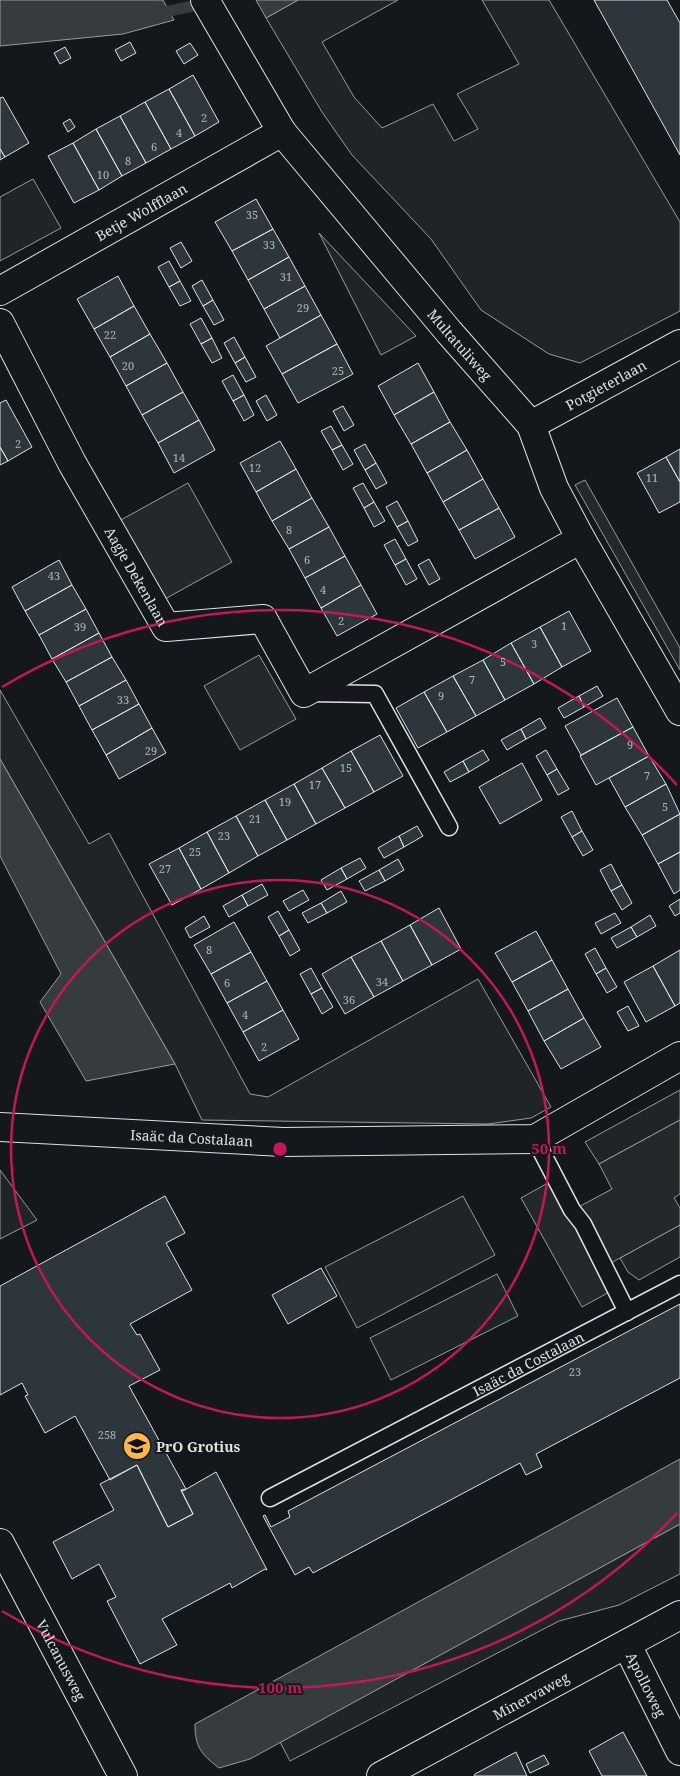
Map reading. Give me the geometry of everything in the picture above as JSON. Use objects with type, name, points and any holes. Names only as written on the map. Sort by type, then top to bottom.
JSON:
[{"type":"street","name":"Multatuliweg","points":[[204,0],[282,132],[449,332],[531,425],[554,488],[581,539],[680,711]]},
{"type":"street","name":"Betje Wolfflaan","points":[[0,291],[282,132]]},
{"type":"street","name":"Aagje Dekenlaan","points":[[0,323],[72,463],[166,627],[263,619],[304,693]]},
{"type":"street","name":"Potgieterlaan","points":[[531,425],[680,344]]},
{"type":"street","points":[[304,693],[581,539]]},
{"type":"street","name":"Isaäc da Costalaan","points":[[0,1127],[283,1142],[535,1139],[680,1056]]},
{"type":"street","name":"Vulcanusweg","points":[[0,1543],[123,1776]]},
{"type":"street","name":"Minervaweg","points":[[381,1776],[680,1615]]},
{"type":"street","name":"Apolloweg","points":[[627,1645],[680,1751]]},
{"type":"lane","points":[[304,693],[375,694],[449,827]]},
{"type":"lane","points":[[535,1139],[572,1210],[583,1224],[628,1312]]},
{"type":"lane","name":"Isaäc da Costalaan","points":[[270,1498],[680,1284]]},
{"type":"shaded area","points":[[0,0],[163,0],[174,20],[123,34],[0,46]]},
{"type":"shaded area","points":[[256,0],[298,0],[266,18]]},
{"type":"shaded area","points":[[298,0],[398,0],[322,42],[354,97],[382,128],[433,104],[454,141],[478,129],[457,94],[519,64],[482,0],[549,0],[680,222],[680,311],[580,363],[549,354],[481,310],[431,239],[352,155],[322,112],[266,18]]},
{"type":"shaded area","points":[[33,179],[61,228],[0,261],[0,197]]},
{"type":"shaded area","points":[[319,233],[416,336],[381,355]]},
{"type":"shaded area","points":[[585,480],[680,648],[680,670],[575,485]]},
{"type":"shaded area","points":[[188,483],[232,562],[163,600],[119,521]]},
{"type":"shaded area","points":[[259,655],[296,719],[240,750],[204,686]]},
{"type":"shaded area","points":[[0,690],[89,844],[109,833],[250,1094],[268,1097],[478,979],[551,1107],[531,1118],[488,1124],[202,1120],[175,1064],[0,759]]},
{"type":"shaded area","points":[[0,759],[175,1064],[86,1081],[40,1002],[61,974],[0,856]]},
{"type":"shaded area","points":[[680,1090],[680,1120],[599,1164],[585,1142]]},
{"type":"shaded area","points":[[680,1120],[680,1194],[674,1198],[680,1208],[680,1225],[602,1268],[613,1290],[582,1307],[521,1198],[555,1179],[573,1210],[612,1189],[599,1164]]},
{"type":"shaded area","points":[[0,1170],[37,1220],[0,1239]]},
{"type":"shaded area","points":[[463,1196],[495,1255],[357,1328],[325,1267]]},
{"type":"shaded area","points":[[680,1225],[680,1257],[639,1280],[628,1272],[620,1258]]},
{"type":"shaded area","points":[[497,1274],[518,1316],[391,1380],[370,1338]]},
{"type":"shaded area","points":[[680,1459],[680,1524],[250,1759],[219,1768],[203,1754],[196,1739],[195,1724]]},
{"type":"shaded area","points":[[680,1524],[680,1574],[619,1605],[559,1621],[290,1761],[280,1742]]},
{"type":"building","points":[[594,0],[667,0],[680,23],[680,155]]},
{"type":"building","points":[[130,42],[136,53],[121,61],[115,50]]},
{"type":"building","points":[[190,43],[198,55],[184,64],[176,51]]},
{"type":"building","points":[[65,47],[71,58],[60,64],[54,53]]},
{"type":"building","points":[[193,75],[219,122],[195,136],[169,89]]},
{"type":"building","points":[[169,89],[195,136],[171,149],[145,102]]},
{"type":"building","points":[[3,97],[29,143],[5,157],[0,149],[0,98]]},
{"type":"building","points":[[145,102],[171,149],[146,163],[120,116]]},
{"type":"building","points":[[120,116],[146,163],[122,176],[96,129]]},
{"type":"building","points":[[70,119],[75,127],[68,132],[63,123]]},
{"type":"building","points":[[96,129],[122,176],[99,190],[73,143]]},
{"type":"building","points":[[73,143],[99,190],[74,203],[48,156]]},
{"type":"building","points":[[0,149],[5,157],[0,160]]},
{"type":"building","points":[[256,199],[273,229],[232,251],[215,222]]},
{"type":"building","points":[[273,229],[289,257],[248,280],[232,251]]},
{"type":"building","points":[[181,242],[192,261],[181,268],[170,248]]},
{"type":"building","points":[[289,257],[305,286],[264,309],[248,280]]},
{"type":"building","points":[[169,261],[180,281],[169,287],[158,267]]},
{"type":"building","points":[[118,276],[134,306],[94,329],[77,299]]},
{"type":"building","points":[[202,280],[213,300],[203,306],[192,286]]},
{"type":"building","points":[[180,281],[191,301],[180,306],[169,287]]},
{"type":"building","points":[[305,286],[321,315],[280,338],[264,309]]},
{"type":"building","points":[[213,300],[224,320],[214,325],[203,306]]},
{"type":"building","points":[[134,306],[150,334],[110,357],[94,329]]},
{"type":"building","points":[[321,315],[337,344],[282,374],[266,346]]},
{"type":"building","points":[[201,318],[212,338],[201,344],[190,324]]},
{"type":"building","points":[[150,334],[167,363],[126,386],[110,357]]},
{"type":"building","points":[[234,337],[245,357],[235,363],[224,343]]},
{"type":"building","points":[[212,338],[222,358],[212,363],[201,344]]},
{"type":"building","points":[[337,344],[353,374],[298,403],[282,374]]},
{"type":"building","points":[[245,357],[256,377],[246,382],[235,363]]},
{"type":"building","points":[[167,363],[183,392],[142,415],[126,386]]},
{"type":"building","points":[[418,363],[434,392],[394,415],[378,386]]},
{"type":"building","points":[[233,375],[244,395],[233,401],[222,381]]},
{"type":"building","points":[[183,392],[199,420],[158,443],[142,415]]},
{"type":"building","points":[[434,392],[450,422],[411,444],[394,415]]},
{"type":"building","points":[[244,395],[254,415],[244,421],[233,401]]},
{"type":"building","points":[[266,395],[277,415],[267,421],[256,401]]},
{"type":"building","points":[[6,400],[32,447],[8,461],[0,447],[0,403]]},
{"type":"building","points":[[343,406],[354,425],[344,431],[333,411]]},
{"type":"building","points":[[199,420],[215,450],[174,473],[158,443]]},
{"type":"building","points":[[450,422],[467,450],[427,473],[411,444]]},
{"type":"building","points":[[331,426],[342,445],[332,450],[321,431]]},
{"type":"building","points":[[280,441],[296,469],[256,492],[240,463]]},
{"type":"building","points":[[365,444],[376,463],[365,470],[354,450]]},
{"type":"building","points":[[342,445],[353,464],[343,470],[332,450]]},
{"type":"building","points":[[0,447],[8,461],[0,465]]},
{"type":"building","points":[[680,449],[680,482],[666,457]]},
{"type":"building","points":[[467,450],[483,479],[443,502],[427,473]]},
{"type":"building","points":[[666,457],[680,482],[680,502],[659,513],[637,473]]},
{"type":"building","points":[[376,463],[387,483],[376,489],[365,470]]},
{"type":"building","points":[[296,469],[312,498],[272,521],[256,492]]},
{"type":"building","points":[[483,479],[499,508],[459,530],[443,502]]},
{"type":"building","points":[[363,483],[374,502],[364,508],[353,488]]},
{"type":"building","points":[[312,498],[329,527],[289,549],[272,521]]},
{"type":"building","points":[[397,501],[408,521],[397,527],[386,507]]},
{"type":"building","points":[[374,502],[385,521],[374,527],[364,508]]},
{"type":"building","points":[[499,508],[515,537],[475,559],[459,530]]},
{"type":"building","points":[[408,521],[418,541],[408,546],[397,527]]},
{"type":"building","points":[[329,527],[345,556],[305,578],[289,549]]},
{"type":"building","points":[[395,539],[406,559],[395,565],[384,545]]},
{"type":"building","points":[[345,556],[361,585],[321,608],[305,578]]},
{"type":"building","points":[[406,559],[417,579],[406,585],[395,565]]},
{"type":"building","points":[[429,559],[440,579],[429,585],[418,565]]},
{"type":"building","points":[[59,560],[72,585],[25,611],[12,587]]},
{"type":"building","points":[[72,585],[86,609],[39,635],[25,611]]},
{"type":"building","points":[[361,585],[377,614],[337,636],[321,608]]},
{"type":"building","points":[[86,609],[99,633],[52,659],[39,635]]},
{"type":"building","points":[[569,611],[591,651],[562,667],[540,627]]},
{"type":"building","points":[[540,627],[562,667],[534,684],[511,643]]},
{"type":"building","points":[[99,633],[112,657],[66,682],[52,659]]},
{"type":"building","points":[[511,643],[534,684],[505,700],[483,660]]},
{"type":"building","points":[[112,657],[126,680],[79,706],[66,682]]},
{"type":"building","points":[[483,660],[505,700],[476,716],[453,676]]},
{"type":"building","points":[[453,676],[476,716],[447,732],[424,692]]},
{"type":"building","points":[[126,680],[139,704],[92,730],[79,706]]},
{"type":"building","points":[[597,686],[603,696],[584,707],[579,696]]},
{"type":"building","points":[[424,692],[447,732],[418,748],[396,708]]},
{"type":"building","points":[[579,696],[584,707],[564,718],[558,708]]},
{"type":"building","points":[[617,698],[633,727],[581,755],[565,726]]},
{"type":"building","points":[[139,704],[152,728],[106,755],[92,730]]},
{"type":"building","points":[[540,718],[546,728],[526,739],[521,729]]},
{"type":"building","points":[[633,727],[649,756],[596,785],[580,756]]},
{"type":"building","points":[[152,728],[166,753],[119,779],[106,755]]},
{"type":"building","points":[[521,729],[526,739],[507,750],[501,740]]},
{"type":"building","points":[[380,735],[403,776],[374,792],[351,751]]},
{"type":"building","points":[[483,750],[489,760],[469,772],[463,761]]},
{"type":"building","points":[[546,750],[557,769],[547,775],[536,756]]},
{"type":"building","points":[[351,751],[374,792],[345,808],[322,768]]},
{"type":"building","points":[[649,756],[666,784],[625,807],[609,778]]},
{"type":"building","points":[[463,761],[469,772],[450,782],[444,772]]},
{"type":"building","points":[[522,763],[542,800],[500,824],[479,787]]},
{"type":"building","points":[[322,768],[345,808],[316,824],[294,784]]},
{"type":"building","points":[[557,769],[569,789],[558,795],[547,775]]},
{"type":"building","points":[[294,784],[316,824],[287,840],[265,800]]},
{"type":"building","points":[[666,784],[680,814],[642,835],[625,807]]},
{"type":"building","points":[[265,800],[287,840],[258,856],[236,816]]},
{"type":"building","points":[[572,811],[582,831],[572,837],[561,817]]},
{"type":"building","points":[[680,814],[680,852],[658,864],[642,835]]},
{"type":"building","points":[[236,816],[258,856],[229,873],[207,832]]},
{"type":"building","points":[[417,826],[423,836],[404,847],[399,836]]},
{"type":"building","points":[[582,831],[593,850],[583,856],[572,837]]},
{"type":"building","points":[[207,832],[229,873],[201,889],[179,848]]},
{"type":"building","points":[[399,836],[404,847],[384,858],[378,848]]},
{"type":"building","points":[[179,848],[201,889],[172,905],[149,864]]},
{"type":"building","points":[[680,852],[680,890],[674,894],[658,864]]},
{"type":"building","points":[[360,858],[366,868],[347,879],[341,868]]},
{"type":"building","points":[[398,859],[404,870],[385,881],[379,870]]},
{"type":"building","points":[[611,864],[622,885],[611,891],[600,870]]},
{"type":"building","points":[[341,868],[347,879],[327,890],[321,880]]},
{"type":"building","points":[[379,870],[385,881],[365,891],[359,881]]},
{"type":"building","points":[[262,884],[268,895],[248,906],[242,895]]},
{"type":"building","points":[[622,885],[632,903],[622,910],[611,891]]},
{"type":"building","points":[[303,890],[309,900],[289,911],[283,901]]},
{"type":"building","points":[[341,891],[347,902],[327,913],[321,903]]},
{"type":"building","points":[[242,895],[248,906],[229,917],[223,906]]},
{"type":"building","points":[[680,899],[680,913],[675,916],[669,906]]},
{"type":"building","points":[[321,903],[327,913],[308,923],[302,913]]},
{"type":"building","points":[[439,908],[461,949],[432,965],[410,925]]},
{"type":"building","points":[[278,911],[289,930],[279,936],[268,917]]},
{"type":"building","points":[[615,913],[621,923],[601,934],[595,923]]},
{"type":"building","points":[[650,915],[656,926],[637,937],[631,927]]},
{"type":"building","points":[[204,916],[210,927],[190,938],[185,928]]},
{"type":"building","points":[[234,922],[251,952],[211,974],[194,945]]},
{"type":"building","points":[[410,925],[432,965],[403,981],[381,941]]},
{"type":"building","points":[[631,927],[637,937],[617,948],[611,938]]},
{"type":"building","points":[[289,930],[300,950],[290,956],[279,936]]},
{"type":"building","points":[[536,931],[552,960],[512,982],[495,953]]},
{"type":"building","points":[[381,941],[403,981],[374,997],[351,957]]},
{"type":"building","points":[[595,948],[606,968],[596,974],[585,954]]},
{"type":"building","points":[[680,950],[680,1003],[675,1006],[653,966]]},
{"type":"building","points":[[251,952],[267,981],[227,1003],[211,974]]},
{"type":"building","points":[[351,957],[374,997],[345,1014],[322,974]]},
{"type":"building","points":[[552,960],[568,989],[528,1011],[512,982]]},
{"type":"building","points":[[653,966],[675,1006],[646,1022],[624,982]]},
{"type":"building","points":[[311,968],[322,988],[311,994],[300,974]]},
{"type":"building","points":[[606,968],[617,987],[607,993],[596,974]]},
{"type":"building","points":[[267,981],[283,1010],[243,1032],[227,1003]]},
{"type":"building","points":[[322,988],[333,1007],[322,1014],[311,994]]},
{"type":"building","points":[[568,989],[584,1018],[544,1041],[528,1011]]},
{"type":"building","points":[[628,1006],[639,1026],[628,1031],[617,1012]]},
{"type":"building","points":[[283,1010],[299,1039],[259,1061],[243,1032]]},
{"type":"building","points":[[584,1018],[601,1047],[561,1069],[544,1041]]},
{"type":"building","points":[[165,1196],[185,1233],[166,1243],[192,1290],[130,1324],[137,1335],[140,1334],[160,1370],[129,1386],[186,1489],[181,1490],[193,1514],[168,1527],[137,1465],[110,1480],[75,1416],[45,1433],[25,1396],[28,1395],[22,1383],[0,1395],[0,1286]]},
{"type":"building","points":[[321,1268],[337,1296],[288,1324],[272,1295]]},
{"type":"building","points":[[680,1304],[680,1378],[536,1454],[542,1467],[526,1475],[520,1463],[313,1573],[309,1567],[295,1575],[263,1516],[265,1515],[271,1527],[290,1517],[288,1511]]},
{"type":"building","points":[[137,1465],[168,1527],[193,1514],[181,1490],[183,1491],[216,1472],[267,1570],[265,1569],[232,1588],[230,1583],[162,1619],[177,1645],[140,1664],[107,1601],[116,1597],[99,1564],[72,1579],[53,1542],[114,1510],[100,1484]]},
{"type":"building","points":[[623,1732],[647,1776],[602,1776],[589,1751]]},
{"type":"building","points":[[516,1752],[527,1776],[474,1776],[475,1774]]},
{"type":"building","points":[[544,1755],[549,1764],[530,1773],[526,1764]]},
{"type":"waterway","points":[[155,14],[207,3]]},
{"type":"place","name":"PrO Grotius","points":[[137,1446]]}]
